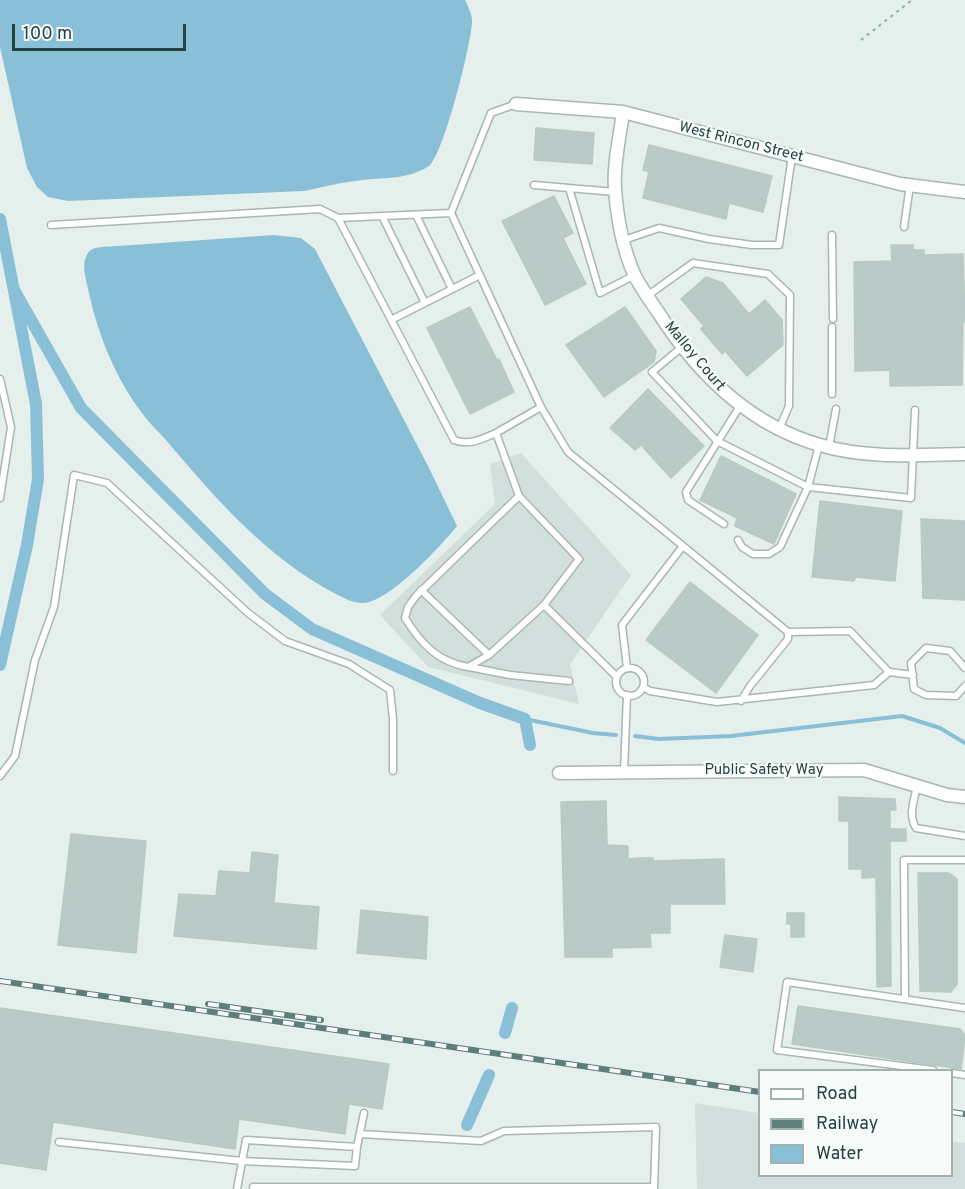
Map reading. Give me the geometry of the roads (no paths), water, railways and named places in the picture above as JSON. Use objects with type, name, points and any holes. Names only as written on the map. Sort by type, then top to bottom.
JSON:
[{"type":"street","name":"West Rincon Street","points":[[516,104],[623,112],[900,184],[965,192]]},
{"type":"street","name":"Malloy Court","points":[[623,112],[615,192],[624,240],[635,275],[682,347],[725,394],[740,406],[779,429],[824,446],[874,454],[965,454]]},
{"type":"street","name":"Public Safety Way","points":[[559,772],[864,770],[947,795],[965,797]]},
{"type":"lane","points":[[516,104],[491,112],[451,213],[541,408],[568,452],[788,632],[850,631],[889,672],[913,675]]},
{"type":"lane","points":[[624,240],[659,228],[752,245],[780,245],[792,156]]},
{"type":"lane","points":[[534,184],[615,192]]},
{"type":"lane","points":[[904,227],[910,185]]},
{"type":"lane","points":[[569,188],[600,293],[635,275]]},
{"type":"lane","points":[[51,225],[320,209],[338,218],[451,213]]},
{"type":"lane","points":[[416,215],[452,289]]},
{"type":"lane","points":[[382,216],[424,303]]},
{"type":"lane","points":[[338,218],[454,440],[463,444],[496,433],[541,408]]},
{"type":"lane","points":[[832,235],[833,319]]},
{"type":"lane","points":[[647,296],[693,263],[768,274],[790,295],[789,406],[779,429]]},
{"type":"lane","points":[[391,320],[480,275]]},
{"type":"lane","points":[[832,327],[832,394]]},
{"type":"lane","points":[[682,347],[652,372],[717,441],[808,487],[911,498],[915,454],[915,410]]},
{"type":"lane","points":[[0,379],[11,427],[0,498]]},
{"type":"lane","points":[[724,524],[688,500],[686,492],[740,406]]},
{"type":"lane","points":[[738,540],[742,547],[753,554],[769,554],[780,547],[808,487],[836,409]]},
{"type":"lane","points":[[468,667],[489,655],[544,605],[579,559],[519,496],[496,433]]},
{"type":"lane","points":[[0,776],[15,756],[35,660],[54,607],[74,475],[107,483],[247,612],[285,641],[349,664],[390,690],[393,719],[393,771]]},
{"type":"lane","points":[[519,496],[464,552],[421,590],[408,607],[405,618],[437,657],[454,665],[510,675],[569,681]]},
{"type":"lane","points":[[627,668],[622,625],[683,546]]},
{"type":"lane","points":[[421,590],[489,655]]},
{"type":"lane","points":[[544,605],[617,677],[620,690],[627,695],[636,694],[643,687],[644,679],[640,671],[627,668]]},
{"type":"lane","points":[[741,700],[788,639],[788,632]]},
{"type":"lane","points":[[965,668],[950,651],[926,648],[911,663],[914,689],[926,695],[956,696],[965,686]]},
{"type":"lane","points":[[617,677],[627,668]]},
{"type":"lane","points":[[643,687],[650,691],[717,702],[874,685],[889,672]]},
{"type":"lane","points":[[624,772],[627,695]]},
{"type":"lane","points":[[917,785],[911,814],[916,828],[965,836]]},
{"type":"lane","points":[[904,999],[904,860],[965,860]]},
{"type":"lane","points":[[918,1069],[777,1050],[787,982],[965,1008]]},
{"type":"lane","points":[[58,1142],[242,1161],[356,1166],[354,1147],[360,1134],[363,1113]]},
{"type":"lane","points":[[253,1187],[654,1188],[656,1127],[504,1131],[481,1141],[360,1134]]},
{"type":"lane","points":[[237,1189],[246,1140],[354,1147]]},
{"type":"water","points":[[0,0],[465,0],[472,21],[462,73],[442,142],[429,166],[421,170],[405,176],[348,182],[304,191],[68,201],[48,197],[37,187],[27,168],[0,47]]},
{"type":"water","points":[[274,235],[301,238],[315,249],[457,526],[401,583],[375,600],[364,603],[334,593],[286,562],[243,525],[203,483],[148,420],[124,386],[109,356],[93,309],[84,268],[90,250],[102,247]]},
{"type":"waterway","points":[[0,219],[36,404],[38,479],[27,545],[0,665]]},
{"type":"waterway","points":[[14,290],[81,408],[265,594],[312,629],[480,703],[525,719],[530,745]]},
{"type":"waterway","points":[[635,736],[659,739],[731,736],[902,716],[940,728],[965,743]]},
{"type":"waterway","points":[[525,719],[593,733],[616,735]]},
{"type":"waterway","points":[[505,1033],[512,1008]]},
{"type":"waterway","points":[[467,1125],[489,1075]]},
{"type":"railway","points":[[0,981],[758,1092]]},
{"type":"railway","points":[[208,1004],[321,1020]]},
{"type":"railway","points":[[953,1112],[965,1114]]}]
